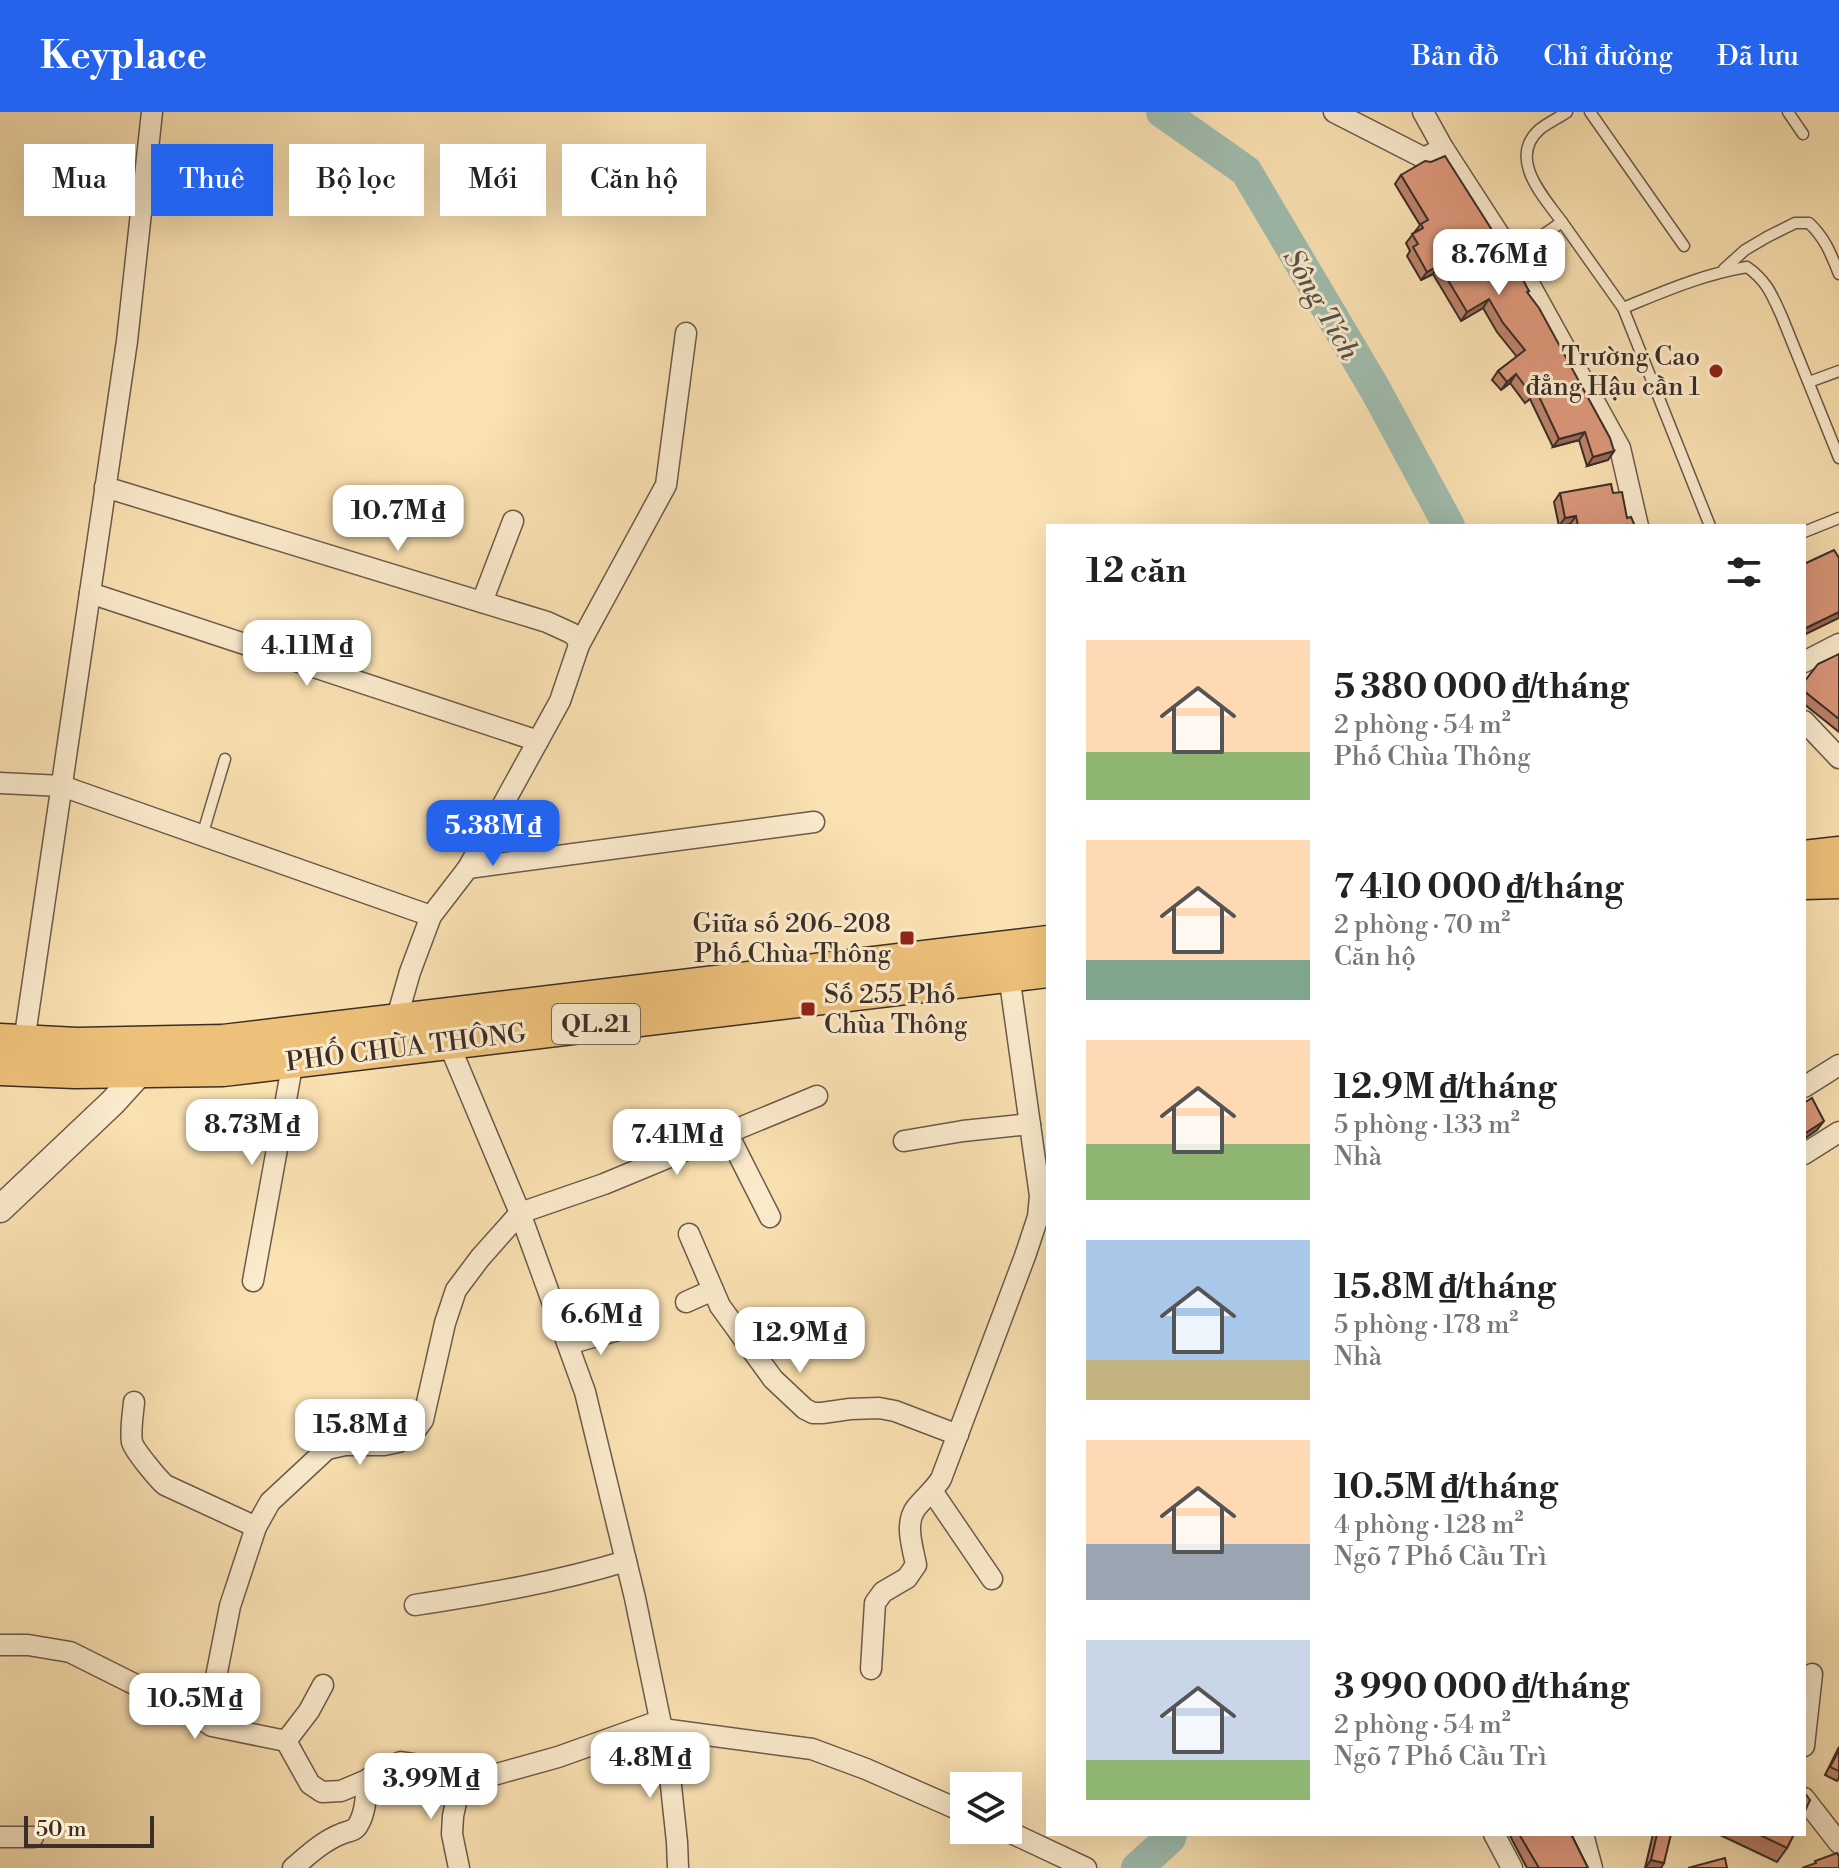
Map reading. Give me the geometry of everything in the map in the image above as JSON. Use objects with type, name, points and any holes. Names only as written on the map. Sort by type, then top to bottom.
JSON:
[{"type":"highway","points":[[1806,858],[1839,854]]},
{"type":"highway","points":[[1806,882],[1839,881]]},
{"type":"highway","name":"PHỐ CHÙA THÔNG","points":[[0,1068],[75,1071],[223,1042],[1046,943]]},
{"type":"highway","name":"PHỐ CHÙA THÔNG","points":[[12,1042],[77,1045],[223,1069],[1046,970]]},
{"type":"street","points":[[12,1042],[62,786],[127,341],[152,112]]},
{"type":"street","points":[[1334,112],[1424,158],[1443,148]]},
{"type":"street","points":[[1423,112],[1512,256],[1620,448],[1638,524]]},
{"type":"street","points":[[396,1021],[431,916],[468,868],[560,701],[579,645],[666,485],[686,333]]},
{"type":"street","points":[[105,487],[547,622],[571,633],[579,645]]},
{"type":"street","points":[[482,602],[513,521]]},
{"type":"street","points":[[90,593],[538,741]]},
{"type":"street","points":[[1806,661],[1839,644]]},
{"type":"street","points":[[1806,723],[1839,758]]},
{"type":"street","points":[[0,783],[62,786],[431,916]]},
{"type":"street","points":[[468,868],[814,822]]},
{"type":"street","points":[[871,1669],[875,1603],[883,1592],[907,1578],[916,1565],[910,1521],[914,1511],[941,1479],[1038,1217],[1040,1196],[1009,975]]},
{"type":"street","points":[[448,1042],[520,1213],[585,1392],[662,1725],[678,1868]]},
{"type":"street","points":[[0,1209],[113,1102],[144,1056]]},
{"type":"street","points":[[253,1281],[293,1061]]},
{"type":"street","points":[[1806,1086],[1839,1065]]},
{"type":"street","points":[[192,1708],[205,1698],[216,1677],[230,1606],[256,1527],[270,1502],[327,1449],[345,1445],[384,1445],[411,1436],[423,1420],[445,1323],[456,1290],[520,1213],[604,1184],[817,1096]]},
{"type":"street","points":[[904,1141],[1030,1124]]},
{"type":"street","points":[[1806,1153],[1839,1132]]},
{"type":"street","points":[[728,1134],[770,1217]]},
{"type":"street","points":[[689,1234],[720,1306],[767,1372],[805,1409],[822,1413],[879,1408],[958,1435]]},
{"type":"street","points":[[686,1302],[713,1290]]},
{"type":"street","points":[[568,1344],[622,1329]]},
{"type":"street","points":[[134,1402],[132,1441],[160,1480],[256,1527]]},
{"type":"street","points":[[932,1491],[992,1579]]},
{"type":"street","points":[[415,1605],[533,1585],[626,1561]]},
{"type":"street","points":[[0,1645],[28,1645],[70,1652],[148,1691],[192,1708],[212,1726],[286,1741],[310,1784],[322,1792],[341,1791],[367,1780],[381,1769],[401,1762],[462,1775],[497,1774],[662,1725],[812,1749],[950,1806]]},
{"type":"street","points":[[1806,1728],[1812,1674]]},
{"type":"street","points":[[286,1741],[309,1711],[323,1685]]},
{"type":"street","points":[[459,1868],[452,1825],[462,1775]]},
{"type":"street","points":[[293,1868],[337,1835],[354,1830],[365,1805],[367,1780]]},
{"type":"street","points":[[1806,1801],[1839,1843]]},
{"type":"street","points":[[1495,1836],[1512,1868]]},
{"type":"street","points":[[1584,1836],[1592,1868]]},
{"type":"street","points":[[0,1837],[33,1837]]},
{"type":"street","points":[[1022,1837],[1086,1868]]},
{"type":"lane","points":[[1567,112],[1539,130],[1529,143],[1525,155],[1527,168],[1535,184],[1623,308],[1709,524]]},
{"type":"lane","points":[[1590,112],[1684,246]]},
{"type":"lane","points":[[1788,112],[1803,134]]},
{"type":"lane","points":[[1512,256],[1562,222]]},
{"type":"lane","points":[[1722,271],[1745,250],[1767,237],[1795,223],[1809,223],[1828,244],[1839,274]]},
{"type":"lane","points":[[1623,308],[1695,279],[1747,267],[1761,277],[1772,293],[1839,458]]},
{"type":"lane","points":[[1809,382],[1839,371]]},
{"type":"lane","points":[[1806,531],[1839,518]]},
{"type":"lane","points":[[202,836],[225,759]]},
{"type":"building","points":[[1445,156],[1518,271],[1610,438],[1614,451],[1593,457],[1585,432],[1559,439],[1536,390],[1531,394],[1516,374],[1507,382],[1498,371],[1525,350],[1503,323],[1489,299],[1467,312],[1439,265],[1427,272],[1413,247],[1418,244],[1412,234],[1423,228],[1421,224],[1428,220],[1401,175],[1425,161],[1431,162]]},
{"type":"building","points":[[1611,484],[1613,493],[1622,492],[1627,518],[1631,517],[1634,524],[1578,524],[1576,516],[1565,518],[1560,493]]},
{"type":"building","points":[[1834,550],[1839,558],[1839,612],[1806,628],[1806,563]]},
{"type":"building","points":[[1839,654],[1839,719],[1806,693],[1806,679],[1818,664]]},
{"type":"building","points":[[1812,1098],[1824,1121],[1806,1133],[1806,1102]]},
{"type":"building","points":[[1839,1750],[1839,1771],[1830,1767]]},
{"type":"building","points":[[1520,1836],[1572,1836],[1588,1868],[1539,1868]]},
{"type":"building","points":[[1657,1836],[1671,1836],[1664,1863],[1651,1860]]},
{"type":"building","points":[[1762,1836],[1793,1836],[1787,1848]]},
{"type":"building","points":[[1837,1853],[1839,1868],[1802,1868],[1815,1861]]},
{"type":"building","points":[[1725,1858],[1727,1868],[1688,1868]]},
{"type":"waterway","name":"Sông Tích","points":[[1162,112],[1246,171],[1375,389],[1448,524]]},
{"type":"waterway","name":"Sông Tích","points":[[1137,1868],[1170,1836]]},
{"type":"place","name":"Trường Cao đẳng Hậu cần 1","points":[[1716,371]]},
{"type":"place","name":"Giữa số 206-208 Phố Chùa Thông","points":[[907,938]]},
{"type":"place","name":"Số 255 Phố Chùa Thông","points":[[808,1009]]}]
